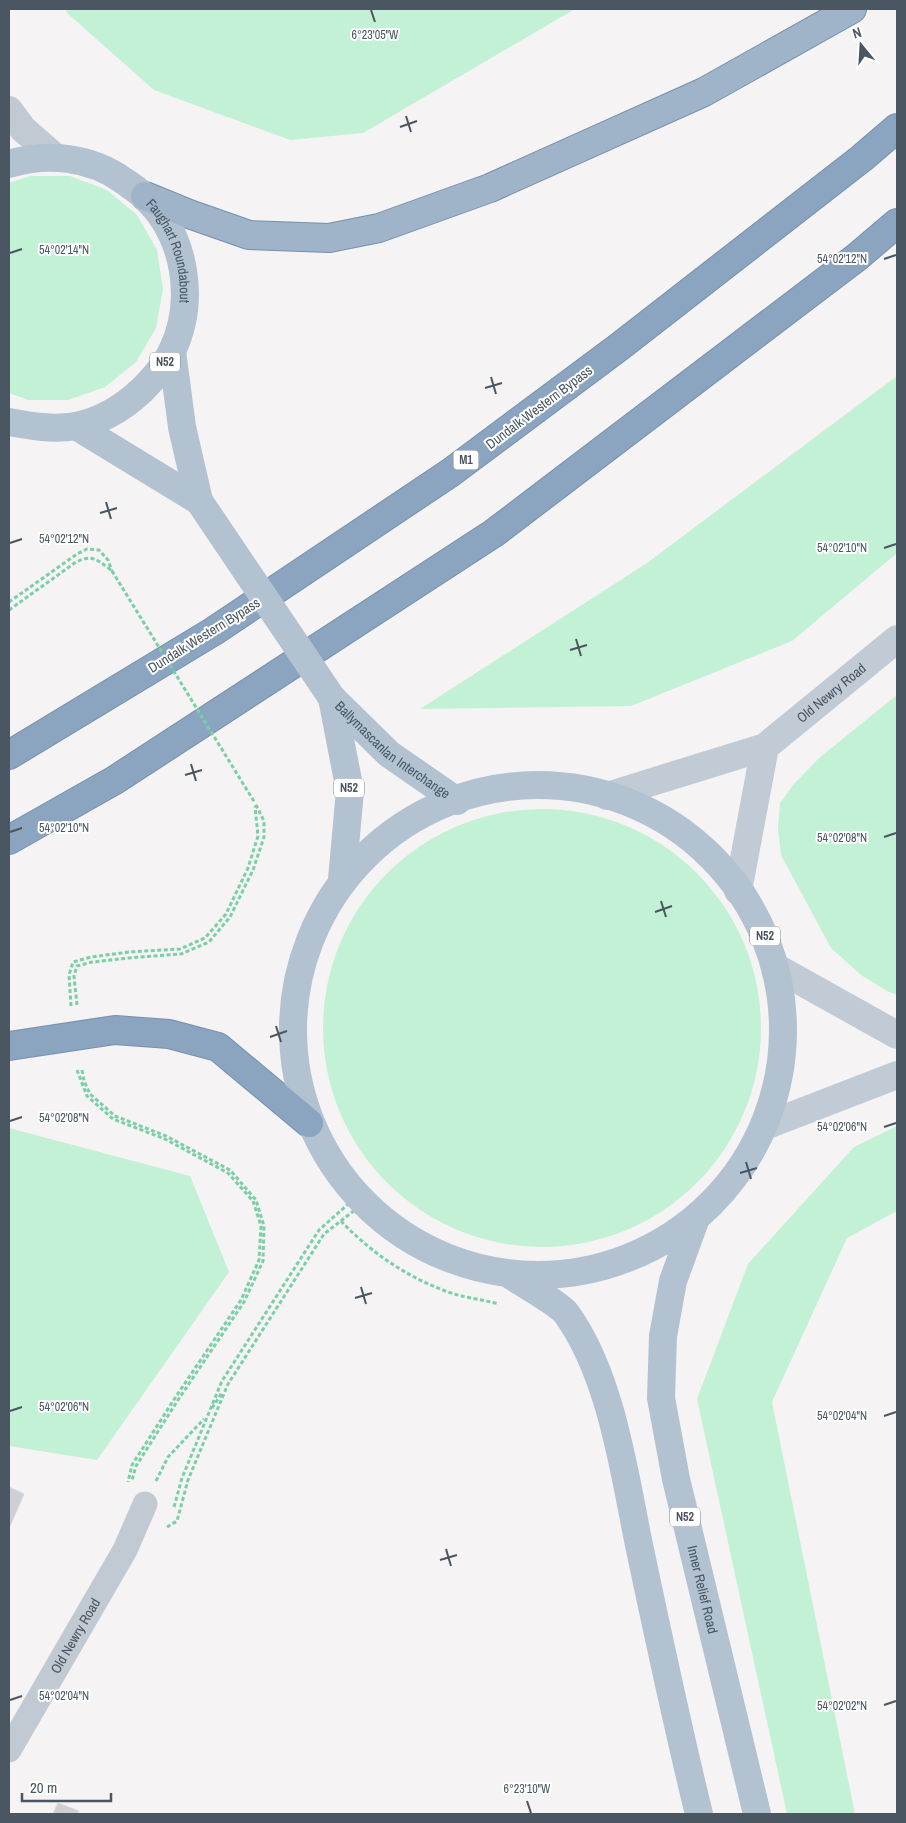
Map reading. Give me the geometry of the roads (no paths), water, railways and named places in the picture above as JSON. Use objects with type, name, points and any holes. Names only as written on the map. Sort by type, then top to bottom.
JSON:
[{"type":"highway","points":[[145,196],[189,214],[249,234],[329,238],[379,228],[490,188],[704,92],[852,9]]},
{"type":"highway","name":"Dundalk Western Bypass","points":[[9,755],[214,631],[450,472],[619,347],[862,158],[897,128]]},
{"type":"highway","points":[[9,840],[115,780],[494,533],[857,257],[897,223]]},
{"type":"highway","points":[[9,1046],[115,1030],[169,1034],[218,1047],[309,1123]]},
{"type":"main road","name":"Faughart Roundabout","points":[[9,164],[24,159],[55,157],[85,162],[113,173],[145,196],[164,220],[177,247],[183,270],[185,293],[182,323],[172,351],[157,375],[127,403],[103,417],[76,426],[40,428],[9,422]]},
{"type":"main road","name":"N52","points":[[172,351],[182,427],[199,501],[332,698]]},
{"type":"main road","name":"N52","points":[[76,426],[199,501]]},
{"type":"main road","name":"Old Newry Road","points":[[606,796],[766,748],[897,639]]},
{"type":"main road","name":"Ballymascanlan Interchange","points":[[332,698],[389,754],[457,801]]},
{"type":"main road","name":"Ballymascanlan Interchange","points":[[332,698],[350,791],[342,879]]},
{"type":"main road","points":[[738,891],[766,748]]},
{"type":"main road","name":"N52","points":[[510,1275],[558,1275],[626,1260],[696,1218],[732,1182],[765,1126],[783,1057],[777,968],[761,924],[721,864],[679,828],[638,804],[566,785],[490,788],[406,821],[342,879],[308,939],[294,989],[291,1044],[309,1123],[360,1200],[422,1248],[510,1275],[564,1311],[583,1343],[598,1377],[614,1428],[680,1739],[699,1814]]},
{"type":"main road","points":[[777,968],[897,1035]]},
{"type":"main road","points":[[765,1126],[897,1075]]},
{"type":"main road","name":"Inner Relief Road","points":[[696,1218],[673,1281],[663,1336],[661,1398],[676,1479],[757,1814]]},
{"type":"street","points":[[9,110],[23,129],[55,157]]},
{"type":"street","name":"Old Newry Road","points":[[9,1750],[124,1550],[141,1512]]}]
